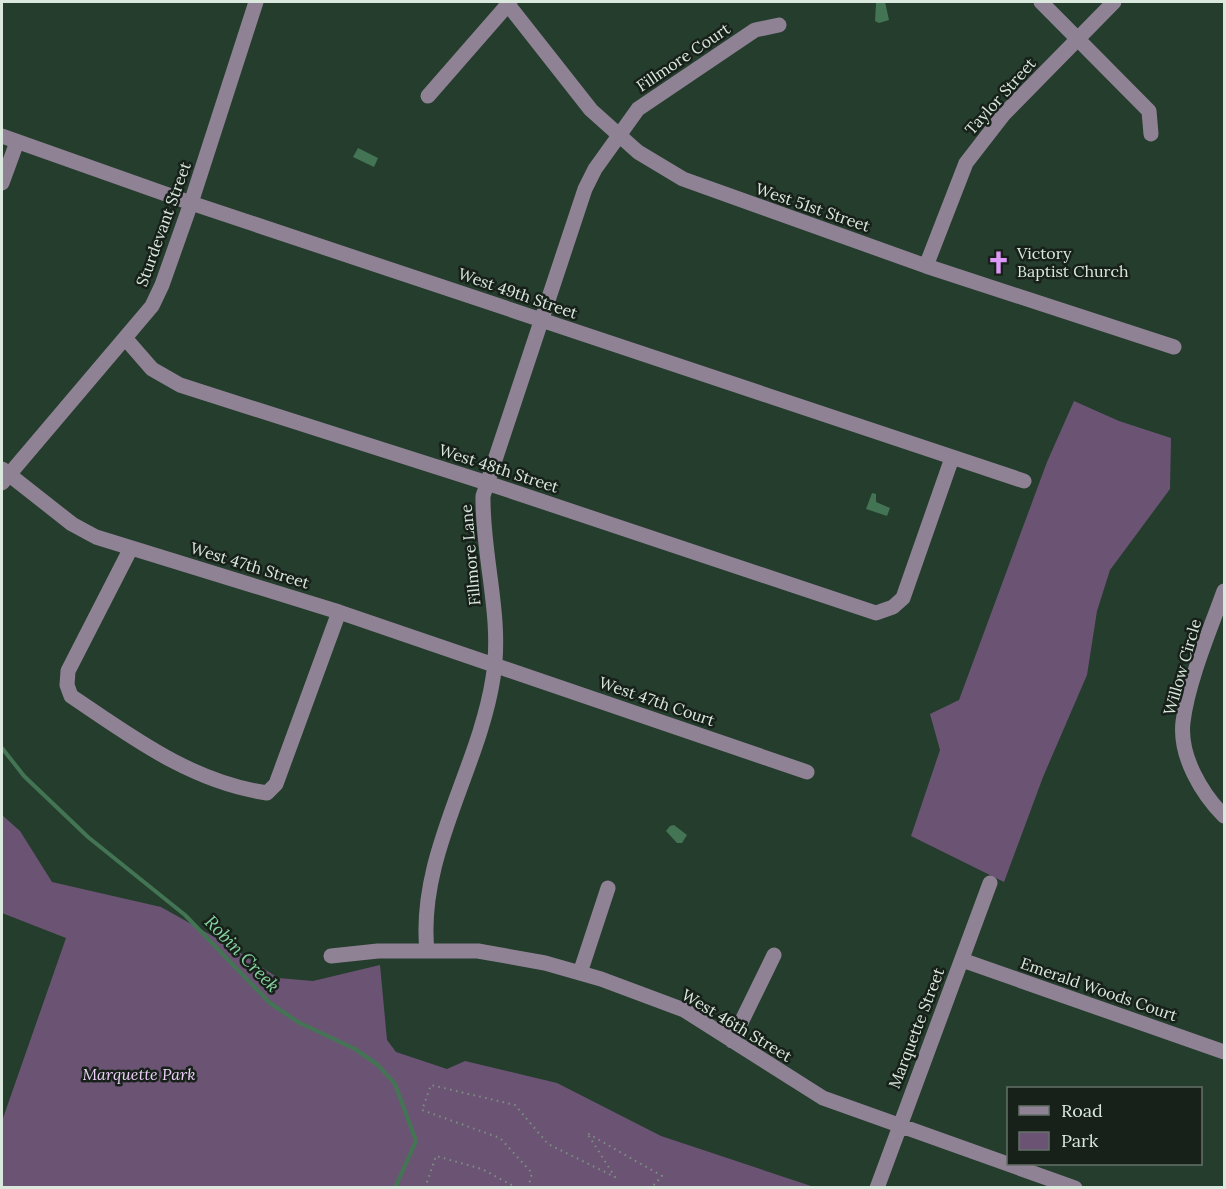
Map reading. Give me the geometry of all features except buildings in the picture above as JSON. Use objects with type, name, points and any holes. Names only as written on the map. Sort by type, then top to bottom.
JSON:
[{"type":"street","name":"Sturdevant Street","points":[[4,476],[152,306],[162,285],[191,202],[256,2]]},
{"type":"street","points":[[428,96],[508,2]]},
{"type":"street","name":"West 51st Street","points":[[508,2],[591,110],[638,152],[682,179],[926,266],[1174,347]]},
{"type":"street","points":[[1041,2],[1149,111],[1151,134]]},
{"type":"street","name":"Taylor Street","points":[[926,266],[966,163],[1004,114],[1114,2]]},
{"type":"street","name":"Fillmore Court","points":[[618,134],[638,109],[755,30],[779,25]]},
{"type":"street","name":"Fillmore Lane","points":[[428,951],[425,928],[430,887],[454,805],[479,742],[494,665],[496,631],[483,517],[483,496],[539,319],[585,189],[618,134]]},
{"type":"street","name":"West 49th Street","points":[[2,136],[191,202],[1024,481]]},
{"type":"street","points":[[2,183],[16,142]]},
{"type":"street","name":"West 48th Street","points":[[125,338],[152,369],[180,385],[487,483],[876,613],[893,607],[903,598],[952,458]]},
{"type":"street","name":"West 47th Street","points":[[4,476],[72,524],[96,537],[339,612],[494,665]]},
{"type":"street","points":[[131,548],[68,671],[67,685],[71,696],[163,758],[184,768],[247,790],[267,793],[276,784],[339,612]]},
{"type":"street","name":"Willow Circle","points":[[1224,591],[1200,656],[1183,723],[1188,760],[1201,788],[1224,816]]},
{"type":"street","name":"West 47th Court","points":[[494,665],[807,772]]},
{"type":"street","name":"Marquette Street","points":[[876,1188],[990,883]]},
{"type":"street","points":[[580,973],[608,888]]},
{"type":"street","name":"West 46th Street","points":[[331,956],[378,951],[478,951],[545,963],[580,973],[684,1010],[823,1098],[1007,1164]]},
{"type":"street","points":[[732,1041],[774,955]]},
{"type":"street","name":"Emerald Woods Court","points":[[962,960],[1224,1052]]},
{"type":"street","name":"West 46th Street","points":[[1009,1165],[1075,1188]]},
{"type":"path","points":[[528,1188],[532,1173],[500,1138],[422,1110],[430,1085],[514,1105],[548,1144],[615,1177],[588,1133],[662,1176],[651,1188]]},
{"type":"path","points":[[425,1188],[436,1156],[482,1170],[517,1188]]},
{"type":"green space","points":[[1074,401],[1119,421],[1171,438],[1170,489],[1110,570],[1097,611],[1087,675],[1043,777],[1004,882],[911,836],[940,750],[930,714],[959,700],[1047,462]]},
{"type":"green space","name":"Marquette Park","points":[[2,815],[20,831],[52,882],[161,907],[227,944],[278,978],[313,981],[380,965],[387,1040],[396,1052],[447,1069],[465,1061],[557,1083],[661,1136],[814,1187],[2,1187],[2,1121],[66,938],[2,913]]},
{"type":"shaded area","points":[[885,2],[889,20],[879,23],[875,21],[876,3]]},
{"type":"shaded area","points":[[358,148],[378,158],[374,167],[353,157]]},
{"type":"shaded area","points":[[872,493],[876,494],[876,502],[890,508],[887,516],[866,509]]},
{"type":"shaded area","points":[[674,825],[687,835],[682,843],[677,843],[666,831]]},
{"type":"waterway","name":"Robin Creek","points":[[2,748],[24,776],[88,837],[185,915],[270,1003],[298,1022],[355,1049],[378,1065],[395,1084],[416,1141],[395,1188]]},
{"type":"place","name":"Victory Baptist Church","points":[[999,262]]}]
